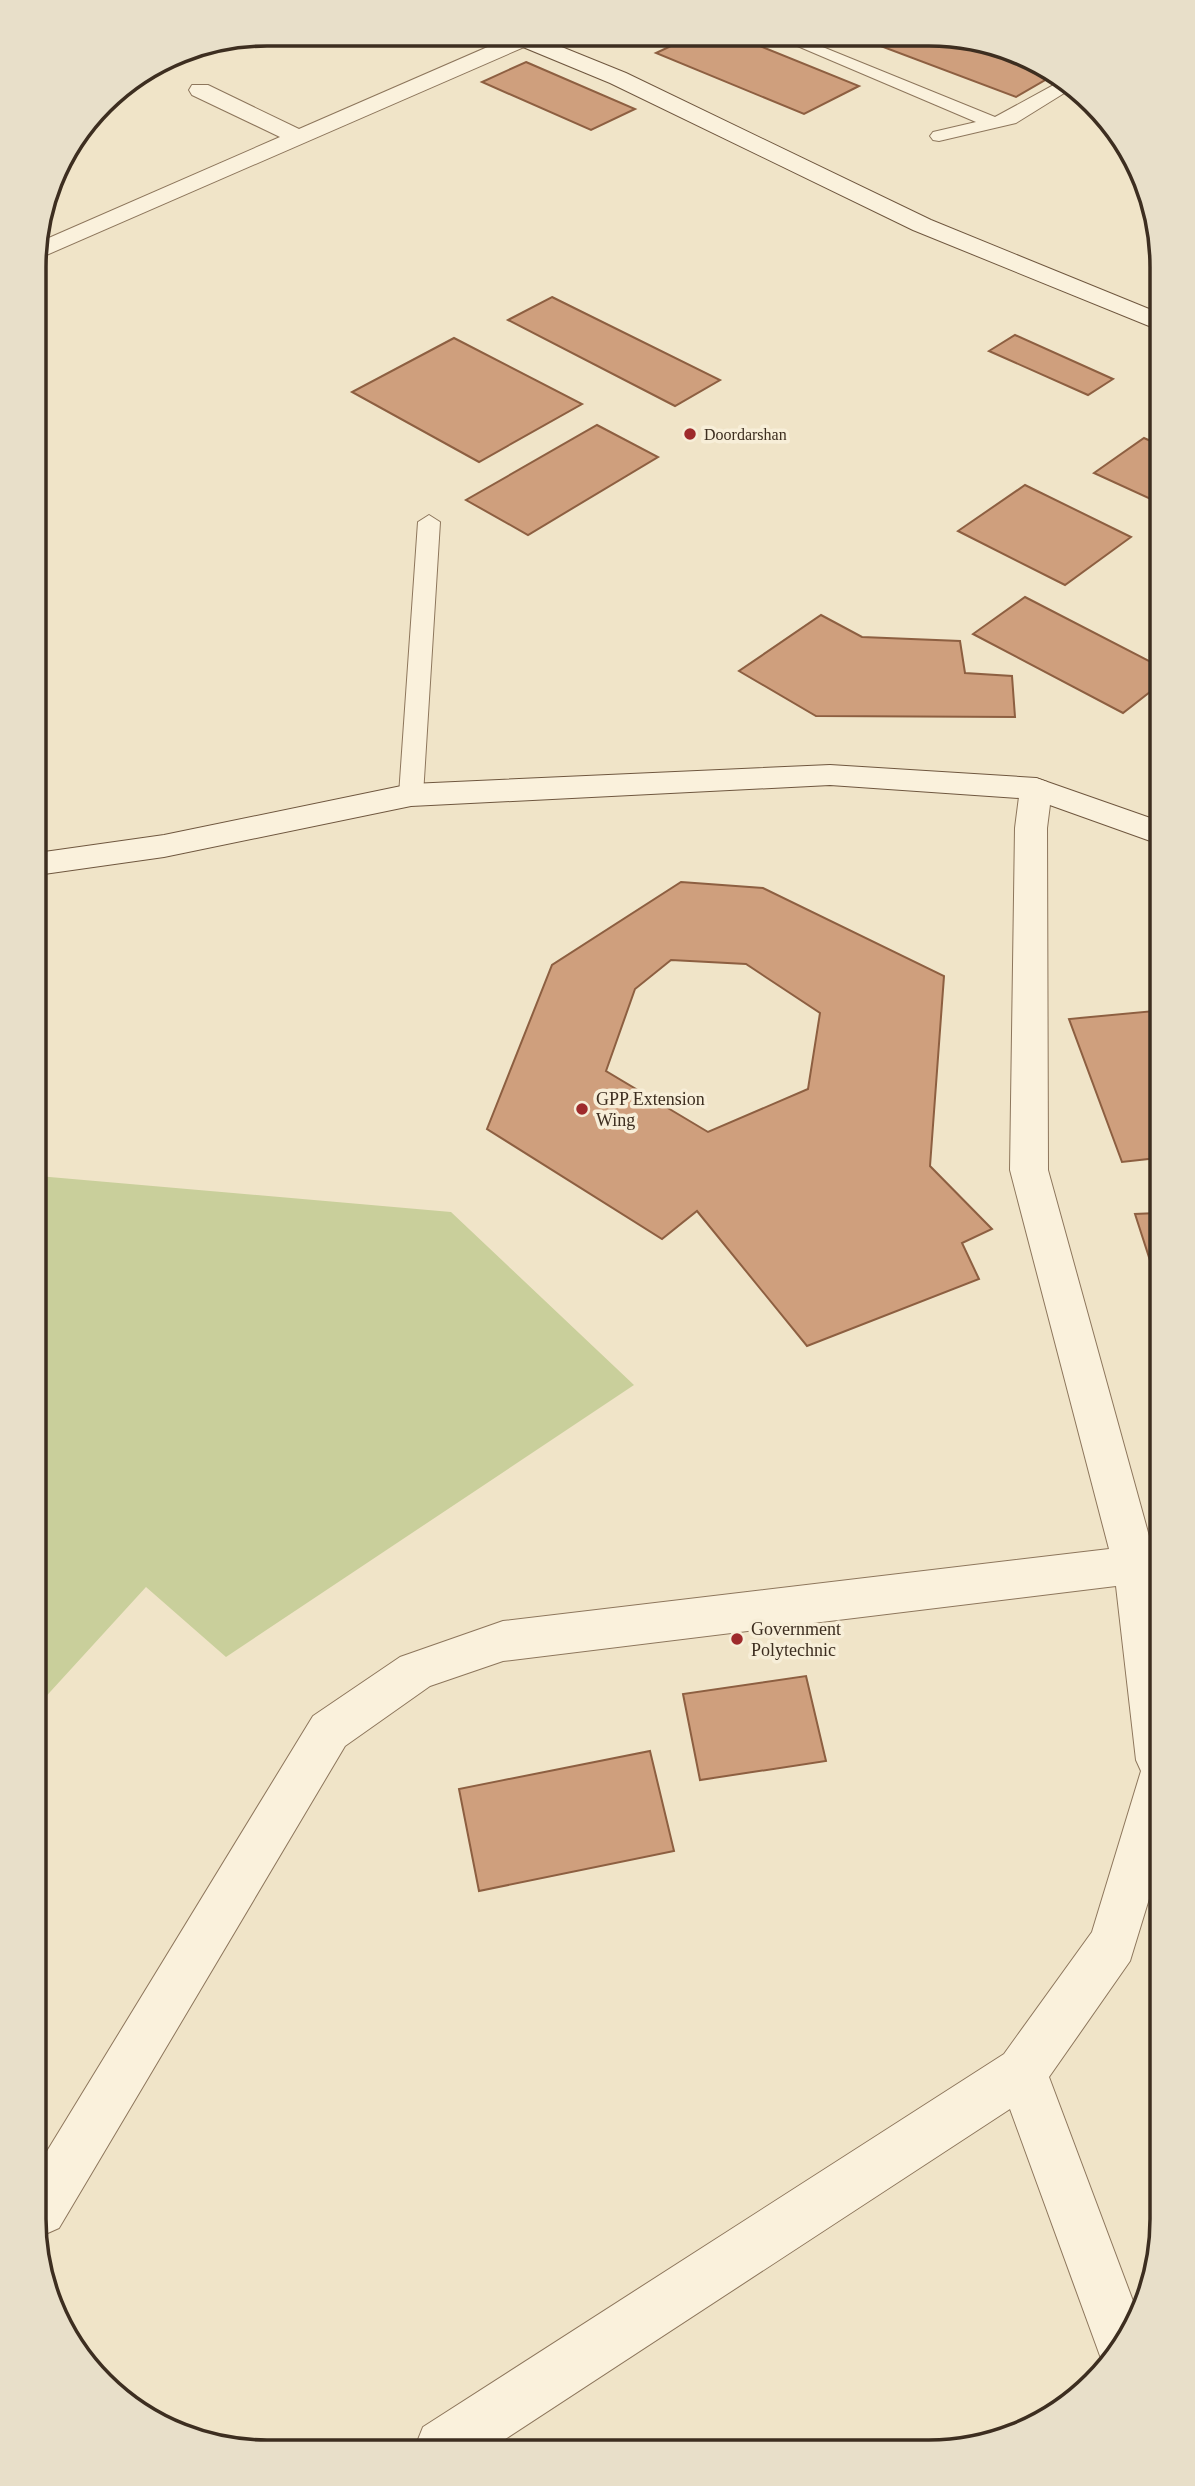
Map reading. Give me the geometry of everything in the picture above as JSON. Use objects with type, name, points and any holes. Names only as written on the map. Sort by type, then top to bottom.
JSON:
[{"type":"street","points":[[46,248],[498,46]]},
{"type":"street","points":[[540,46],[618,78],[922,225],[1150,318]]},
{"type":"street","points":[[200,90],[298,137]]},
{"type":"street","points":[[46,863],[164,846],[411,795],[830,775],[1036,789],[1150,830]]},
{"type":"street","points":[[1036,789],[1031,828],[1030,1170],[1135,1565],[1149,1681]]},
{"type":"street","points":[[46,2202],[329,1731],[416,1671],[503,1641],[1135,1565]]},
{"type":"street","points":[[454,2440],[1022,2072],[1112,1944],[1149,1818]]},
{"type":"street","points":[[1022,2072],[1118,2333]]},
{"type":"lane","points":[[806,46],[994,123]]},
{"type":"lane","points":[[939,136],[1010,119],[1059,89]]},
{"type":"lane","points":[[411,795],[429,522]]},
{"type":"green space","points":[[46,1177],[451,1212],[634,1385],[226,1657],[146,1587],[46,1696]]},
{"type":"building","points":[[671,46],[760,46],[859,86],[804,114],[656,53]]},
{"type":"building","points":[[881,46],[943,46],[972,50],[1000,57],[1046,80],[1016,97]]},
{"type":"building","points":[[526,62],[635,109],[591,130],[482,82]]},
{"type":"building","points":[[552,297],[720,380],[675,406],[508,320]]},
{"type":"building","points":[[1015,335],[1113,379],[1088,395],[989,351]]},
{"type":"building","points":[[454,338],[582,404],[479,462],[352,392]]},
{"type":"building","points":[[597,425],[658,457],[528,535],[466,500]]},
{"type":"building","points":[[1144,438],[1150,441],[1150,499],[1094,473]]},
{"type":"building","points":[[1025,485],[1131,537],[1065,585],[958,531]]},
{"type":"building","points":[[1025,597],[1150,661],[1150,692],[1123,713],[973,634]]},
{"type":"building","points":[[821,615],[862,637],[960,641],[965,673],[1012,676],[1015,717],[816,716],[739,671]]},
{"type":"building","name":"GPP Extension Wing","points":[[681,882],[763,888],[944,976],[930,1166],[992,1229],[962,1243],[979,1279],[807,1346],[697,1211],[662,1239],[487,1129],[552,965]],"holes":[[[671,960],[746,964],[820,1013],[808,1089],[708,1132],[606,1071],[635,989]]]},
{"type":"building","points":[[1150,1011],[1150,1159],[1122,1162],[1069,1019]]},
{"type":"building","points":[[1150,1213],[1149,1259],[1135,1214]]},
{"type":"building","points":[[806,1676],[826,1761],[700,1780],[683,1694]]},
{"type":"building","points":[[650,1751],[674,1851],[479,1891],[459,1789]]},
{"type":"place","name":"Doordarshan","points":[[690,434]]},
{"type":"place","name":"GPP Extension Wing","points":[[582,1109]]},
{"type":"place","name":"Government Polytechnic","points":[[737,1639]]}]
